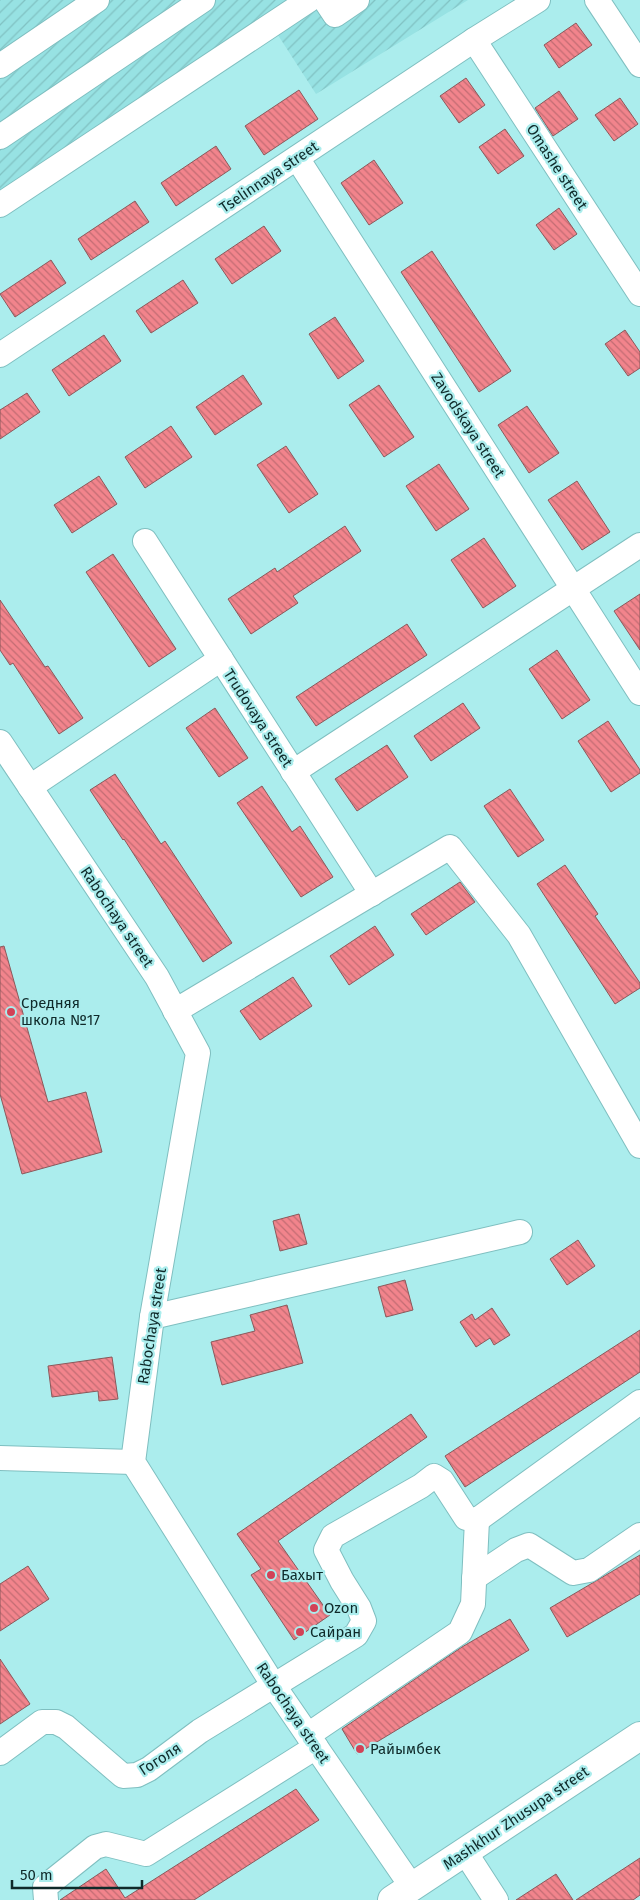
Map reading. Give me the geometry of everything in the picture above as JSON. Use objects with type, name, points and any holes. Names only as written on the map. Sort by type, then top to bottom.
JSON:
[{"type":"main road","name":"Mashkhur Zhusupa street","points":[[402,1894],[640,1736]]},
{"type":"street","points":[[0,66],[98,0]]},
{"type":"street","points":[[0,137],[203,0]]},
{"type":"street","points":[[0,205],[309,0]]},
{"type":"street","points":[[324,0],[335,15],[357,0]]},
{"type":"street","name":"Tselinnaya street","points":[[0,355],[474,40],[538,0]]},
{"type":"street","points":[[597,0],[640,65]]},
{"type":"street","name":"Omashe street","points":[[474,40],[640,294]]},
{"type":"street","name":"Zavodskaya street","points":[[297,158],[640,693]]},
{"type":"street","name":"Trudovaya street","points":[[145,541],[372,894]]},
{"type":"street","points":[[293,772],[640,544]]},
{"type":"street","points":[[30,787],[221,659]]},
{"type":"street","name":"Rabochaya street","points":[[0,742],[157,977],[198,1053],[152,1317],[133,1462],[274,1686],[312,1741],[402,1894]]},
{"type":"street","points":[[176,1011],[450,847],[519,936],[640,1146]]},
{"type":"street","points":[[152,1317],[520,1232]]},
{"type":"street","points":[[46,1900],[45,1887],[94,1847],[106,1844],[146,1854],[312,1741],[460,1632],[473,1604],[477,1520],[640,1402]]},
{"type":"street","points":[[0,1458],[133,1462]]},
{"type":"street","name":"Гоголя","points":[[0,1753],[42,1722],[56,1722],[66,1727],[123,1776],[138,1775],[200,1731],[356,1635],[364,1621],[360,1608],[342,1581],[326,1550],[333,1536],[421,1486],[434,1476],[442,1481],[466,1518],[477,1520]]},
{"type":"street","points":[[474,1578],[516,1550],[529,1544],[572,1573],[589,1570],[640,1535]]},
{"type":"street","points":[[465,1852],[496,1900]]},
{"type":"shaded area","points":[[0,0],[468,0],[316,94],[274,29],[0,214]]},
{"type":"building","points":[[576,23],[592,45],[559,68],[544,45]]},
{"type":"building","points":[[466,78],[485,105],[459,123],[440,96]]},
{"type":"building","points":[[299,90],[318,119],[264,155],[245,126]]},
{"type":"building","points":[[559,91],[578,119],[553,136],[535,108]]},
{"type":"building","points":[[620,98],[638,124],[614,141],[595,115]]},
{"type":"building","points":[[505,129],[524,156],[498,174],[479,147]]},
{"type":"building","points":[[216,146],[231,169],[176,206],[161,183]]},
{"type":"building","points":[[374,160],[403,203],[369,225],[341,183]]},
{"type":"building","points":[[135,201],[149,222],[91,260],[78,239]]},
{"type":"building","points":[[559,208],[577,234],[554,250],[536,225]]},
{"type":"building","points":[[264,226],[281,251],[232,284],[215,259]]},
{"type":"building","points":[[432,251],[511,371],[479,392],[401,272]]},
{"type":"building","points":[[51,260],[66,283],[15,317],[0,294]]},
{"type":"building","points":[[183,280],[198,303],[151,333],[136,311]]},
{"type":"building","points":[[335,317],[364,361],[338,379],[309,334]]},
{"type":"building","points":[[625,330],[640,352],[640,368],[628,376],[605,344]]},
{"type":"building","points":[[104,335],[121,361],[69,396],[52,370]]},
{"type":"building","points":[[243,375],[262,404],[215,435],[196,407]]},
{"type":"building","points":[[379,385],[414,437],[384,457],[349,405]]},
{"type":"building","points":[[27,393],[40,412],[0,439],[0,410]]},
{"type":"building","points":[[527,406],[559,453],[529,473],[498,425]]},
{"type":"building","points":[[171,426],[192,457],[145,488],[125,457]]},
{"type":"building","points":[[286,446],[318,494],[289,513],[257,465]]},
{"type":"building","points":[[439,464],[469,509],[436,531],[406,486]]},
{"type":"building","points":[[99,476],[117,504],[72,533],[54,505]]},
{"type":"building","points":[[577,481],[610,532],[582,550],[548,500]]},
{"type":"building","points":[[345,526],[361,551],[293,596],[298,603],[251,634],[228,599],[275,568],[277,572]]},
{"type":"building","points":[[484,538],[516,586],[483,608],[451,560]]},
{"type":"building","points":[[113,554],[176,649],[149,667],[86,572]]},
{"type":"building","points":[[640,594],[640,650],[614,611]]},
{"type":"building","points":[[0,600],[45,667],[48,666],[83,718],[59,734],[13,663],[10,665],[0,650]]},
{"type":"building","points":[[407,624],[427,655],[316,726],[296,697]]},
{"type":"building","points":[[557,650],[590,700],[562,719],[529,669]]},
{"type":"building","points":[[463,703],[480,728],[431,761],[414,736]]},
{"type":"building","points":[[215,708],[248,758],[219,777],[186,728]]},
{"type":"building","points":[[608,721],[640,770],[640,773],[611,792],[578,741]]},
{"type":"building","points":[[387,745],[408,777],[357,811],[335,779]]},
{"type":"building","points":[[115,774],[161,844],[165,841],[232,943],[203,962],[124,839],[90,790]]},
{"type":"building","points":[[262,786],[292,832],[300,826],[333,877],[301,897],[237,803]]},
{"type":"building","points":[[510,789],[544,840],[518,857],[484,806]]},
{"type":"building","points":[[565,865],[598,914],[595,916],[640,983],[640,988],[615,1004],[537,884]]},
{"type":"building","points":[[460,882],[475,902],[426,935],[411,914]]},
{"type":"building","points":[[375,926],[394,955],[349,985],[330,956]]},
{"type":"building","name":"Средняя школа №17","points":[[4,946],[48,1102],[86,1092],[102,1152],[22,1174],[0,1094],[0,947]]},
{"type":"building","points":[[293,977],[312,1006],[260,1040],[240,1011]]},
{"type":"building","points":[[299,1214],[307,1244],[280,1251],[273,1221]]},
{"type":"building","points":[[578,1240],[595,1266],[567,1285],[550,1259]]},
{"type":"building","points":[[405,1280],[413,1310],[386,1317],[378,1287]]},
{"type":"building","points":[[287,1305],[303,1363],[222,1385],[211,1342],[255,1331],[250,1315]]},
{"type":"building","points":[[492,1308],[510,1335],[494,1345],[490,1338],[476,1347],[460,1322],[472,1314],[475,1320]]},
{"type":"building","points":[[640,1330],[640,1372],[465,1487],[445,1456]]},
{"type":"building","points":[[112,1357],[118,1399],[99,1401],[98,1391],[52,1397],[48,1366]]},
{"type":"building","points":[[411,1414],[427,1437],[278,1541],[330,1615],[294,1640],[251,1575],[261,1569],[237,1534]]},
{"type":"building","points":[[640,1555],[640,1594],[567,1637],[550,1608]]},
{"type":"building","points":[[28,1566],[49,1599],[0,1631],[0,1584]]},
{"type":"building","points":[[510,1619],[529,1650],[357,1754],[342,1729],[462,1647]]},
{"type":"building","points":[[0,1659],[30,1704],[0,1724]]},
{"type":"building","points":[[296,1789],[319,1820],[194,1900],[60,1900],[106,1869],[125,1898]]},
{"type":"building","points":[[640,1858],[640,1895],[633,1900],[576,1900]]},
{"type":"building","points":[[556,1874],[573,1900],[516,1900]]},
{"type":"place","name":"Средняя школа №17","points":[[11,1012]]},
{"type":"place","name":"Бахыт","points":[[271,1575]]},
{"type":"place","name":"Ozon","points":[[314,1608]]},
{"type":"place","name":"Сайран","points":[[300,1632]]},
{"type":"place","name":"Райымбек","points":[[360,1749]]}]
